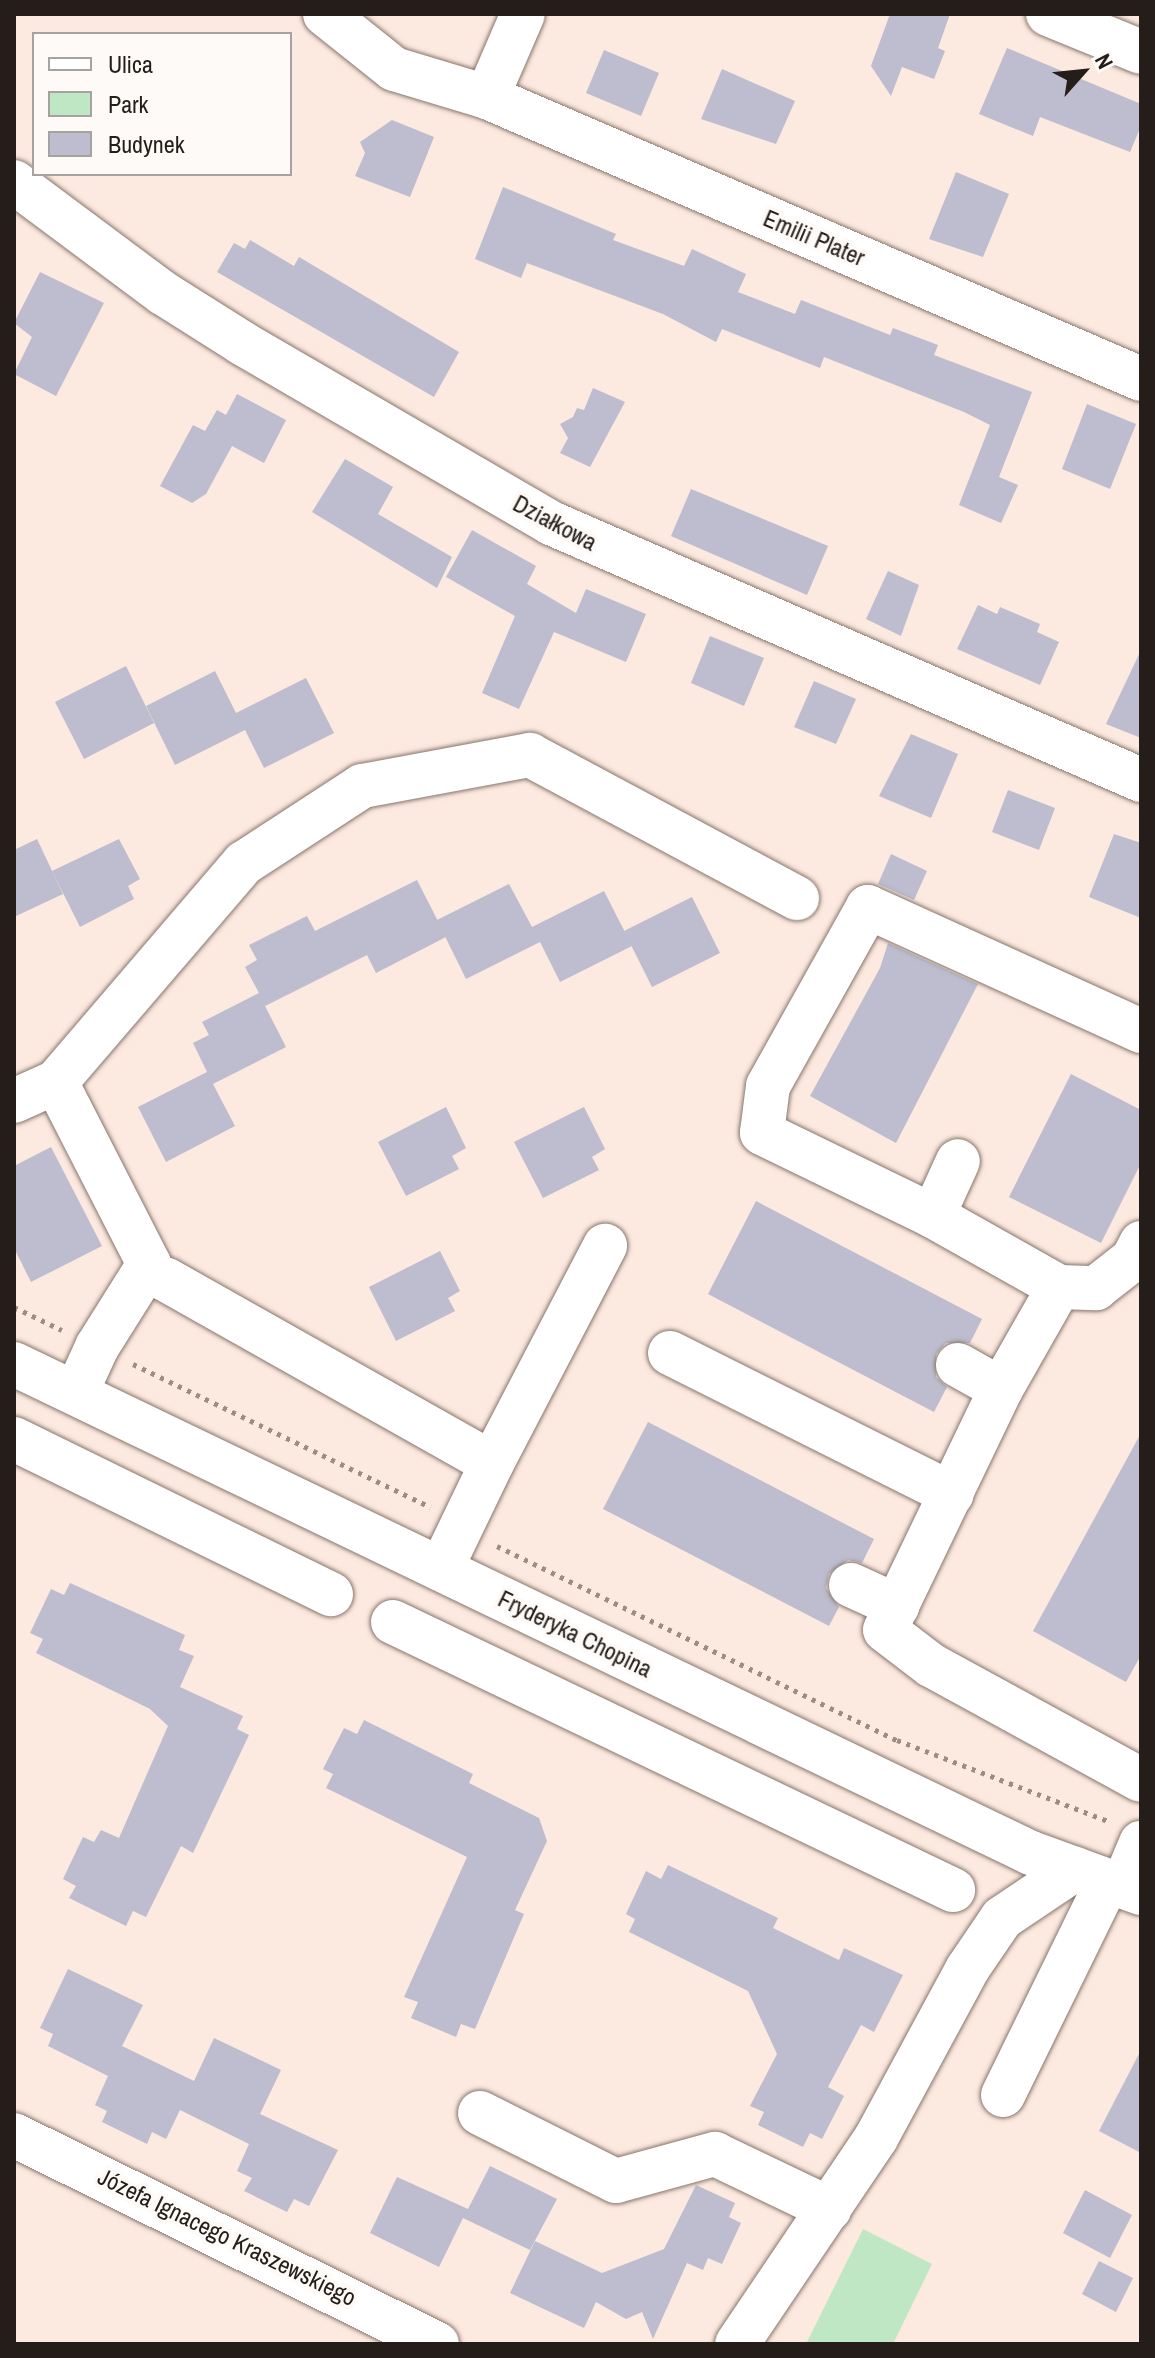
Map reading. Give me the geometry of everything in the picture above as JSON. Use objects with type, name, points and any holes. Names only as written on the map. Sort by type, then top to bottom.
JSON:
[{"type":"street","name":"Emilii Plater","points":[[325,14],[394,69],[487,97],[1141,379]]},
{"type":"street","points":[[487,97],[523,14]]},
{"type":"street","points":[[1048,14],[1141,52]]},
{"type":"street","name":"Działkowa","points":[[14,182],[229,335],[551,523],[1141,780]]},
{"type":"street","points":[[14,1101],[56,1082],[244,863],[362,786],[530,755],[797,898]]},
{"type":"street","points":[[1138,1255],[1096,1288],[1059,1287],[933,1216],[762,1133],[768,1086],[868,907],[1141,1031]]},
{"type":"street","points":[[56,1082],[149,1264],[97,1347],[69,1467]]},
{"type":"street","points":[[933,1216],[958,1161]]},
{"type":"street","points":[[441,1569],[492,1463],[605,1246]]},
{"type":"street","points":[[165,1279],[492,1463]]},
{"type":"street","points":[[1059,1287],[1001,1389],[885,1630],[931,1665],[1141,1780]]},
{"type":"street","points":[[670,1353],[952,1494]]},
{"type":"street","name":"Fryderyka Chopina","points":[[14,1364],[1031,1853],[1112,1882]]},
{"type":"street","points":[[958,1365],[1001,1389]]},
{"type":"street","points":[[14,1439],[331,1594]]},
{"type":"street","points":[[851,1585],[897,1606]]},
{"type":"street","points":[[393,1622],[953,1890]]},
{"type":"street","points":[[537,1692],[562,1628]]},
{"type":"street","points":[[1003,2095],[1133,1836]]},
{"type":"street","points":[[737,2344],[876,2138],[968,1968],[1002,1918],[1112,1882]]},
{"type":"street","points":[[480,2113],[616,2181],[715,2154],[830,2209]]},
{"type":"street","name":"Józefa Ignacego Kraszewskiego","points":[[14,2135],[353,2299],[437,2344]]},
{"type":"path","points":[[14,1307],[68,1333]]},
{"type":"path","points":[[126,1361],[418,1500],[440,1515]]},
{"type":"path","points":[[492,1543],[897,1740],[1133,1836]]},
{"type":"green space","points":[[863,2229],[932,2264],[893,2344],[806,2344]]},
{"type":"building","points":[[890,14],[950,14],[938,48],[945,51],[934,79],[902,67],[891,96],[871,66]]},
{"type":"building","points":[[1007,48],[1141,104],[1141,126],[1130,152],[1040,117],[1033,136],[979,114]]},
{"type":"building","points":[[604,50],[659,73],[641,116],[586,93]]},
{"type":"building","points":[[722,69],[795,101],[776,144],[701,119]]},
{"type":"building","points":[[392,120],[434,137],[410,197],[355,176],[365,153],[360,142]]},
{"type":"building","points":[[956,172],[1009,194],[983,257],[929,239]]},
{"type":"building","points":[[503,187],[616,234],[613,240],[684,266],[692,249],[746,274],[738,292],[795,314],[801,300],[890,335],[893,328],[938,345],[934,355],[1032,392],[999,477],[1018,485],[1001,523],[959,505],[990,425],[824,357],[820,368],[722,329],[716,342],[663,314],[527,263],[521,278],[475,259]]},
{"type":"building","points":[[250,240],[294,266],[299,257],[459,352],[434,397],[217,272],[234,243],[245,249]]},
{"type":"building","points":[[40,272],[104,303],[56,396],[14,374],[32,337],[14,323]]},
{"type":"building","points":[[593,388],[625,402],[590,467],[560,453],[568,438],[560,424],[573,417],[577,408],[584,410]]},
{"type":"building","points":[[237,394],[286,420],[264,463],[232,446],[206,494],[192,503],[160,486],[193,425],[205,431],[217,410],[226,415]]},
{"type":"building","points":[[1087,404],[1136,424],[1110,489],[1062,469]]},
{"type":"building","points":[[345,459],[393,487],[378,514],[452,557],[437,588],[312,512]]},
{"type":"building","points":[[691,489],[828,546],[807,595],[671,536]]},
{"type":"building","points":[[472,530],[536,566],[527,584],[576,613],[586,589],[646,614],[626,662],[554,632],[519,709],[482,693],[515,616],[446,577]]},
{"type":"building","points":[[888,571],[919,585],[901,636],[866,619]]},
{"type":"building","points":[[978,605],[997,614],[1000,607],[1040,624],[1037,632],[1059,642],[1040,685],[957,649]]},
{"type":"building","points":[[710,636],[764,658],[744,706],[691,683]]},
{"type":"building","points":[[1141,650],[1141,738],[1106,724]]},
{"type":"building","points":[[126,666],[154,723],[84,759],[55,702]]},
{"type":"building","points":[[215,671],[236,713],[306,678],[334,733],[264,768],[245,730],[175,765],[146,706]]},
{"type":"building","points":[[814,681],[856,699],[836,744],[794,727]]},
{"type":"building","points":[[911,734],[958,754],[931,818],[879,796]]},
{"type":"building","points":[[1008,790],[1055,808],[1039,850],[992,832]]},
{"type":"building","points":[[1114,834],[1141,843],[1141,918],[1089,897]]},
{"type":"building","points":[[37,839],[63,894],[14,917],[14,850]]},
{"type":"building","points":[[119,839],[140,879],[128,886],[134,899],[80,927],[52,871]]},
{"type":"building","points":[[891,854],[927,871],[914,900],[878,884]]},
{"type":"building","points":[[417,880],[446,937],[376,973],[367,955],[265,1006],[286,1047],[213,1084],[235,1126],[166,1162],[138,1107],[207,1072],[193,1043],[209,1035],[202,1022],[259,993],[245,967],[257,960],[249,945],[307,916],[315,931]]},
{"type":"building","points":[[509,884],[532,927],[604,891],[632,946],[560,982],[540,942],[466,979],[437,920]]},
{"type":"building","points":[[692,897],[720,953],[652,987],[624,931]]},
{"type":"building","points":[[888,943],[978,984],[896,1143],[810,1096],[880,968]]},
{"type":"building","points":[[1071,1074],[1141,1110],[1141,1163],[1101,1243],[1009,1197]]},
{"type":"building","points":[[446,1107],[466,1148],[452,1156],[459,1169],[406,1196],[378,1142]]},
{"type":"building","points":[[584,1107],[605,1149],[592,1157],[599,1170],[543,1198],[514,1142]]},
{"type":"building","points":[[51,1147],[102,1246],[31,1282],[14,1248],[14,1166]]},
{"type":"building","points":[[756,1201],[982,1319],[970,1343],[946,1343],[936,1354],[936,1377],[947,1387],[934,1412],[708,1294]]},
{"type":"building","points":[[440,1251],[460,1291],[448,1298],[455,1311],[396,1341],[369,1287]]},
{"type":"building","points":[[648,1422],[874,1539],[862,1563],[848,1560],[829,1574],[826,1588],[839,1607],[829,1626],[603,1509]]},
{"type":"building","points":[[1141,1433],[1141,1655],[1126,1682],[1033,1631]]},
{"type":"building","points":[[70,1583],[185,1635],[179,1650],[194,1656],[180,1687],[243,1716],[237,1729],[249,1735],[193,1853],[181,1846],[146,1917],[133,1911],[126,1926],[69,1898],[76,1886],[63,1879],[83,1837],[94,1842],[101,1830],[119,1838],[168,1726],[150,1709],[36,1653],[43,1639],[30,1633],[51,1589],[64,1595]]},
{"type":"building","points":[[364,1720],[473,1774],[469,1783],[539,1818],[547,1841],[515,1910],[524,1914],[475,2029],[461,2024],[456,2037],[411,2018],[418,2002],[404,1997],[467,1857],[326,1788],[333,1774],[323,1769],[344,1728],[357,1734]]},
{"type":"building","points":[[668,1865],[778,1918],[773,1928],[839,1960],[844,1948],[903,1975],[874,2032],[861,2025],[828,2087],[844,2096],[822,2139],[810,2133],[803,2147],[758,2125],[764,2112],[750,2106],[777,2054],[748,1991],[629,1932],[635,1919],[626,1914],[646,1871],[661,1879]]},
{"type":"building","points":[[68,1969],[143,2005],[122,2046],[194,2081],[214,2038],[281,2070],[260,2114],[338,2150],[309,2206],[294,2199],[287,2212],[244,2191],[252,2178],[237,2171],[249,2144],[180,2110],[166,2139],[152,2132],[147,2144],[102,2122],[107,2111],[95,2105],[108,2076],[48,2046],[53,2034],[40,2028]]},
{"type":"building","points":[[1141,2050],[1141,2153],[1099,2131]]},
{"type":"building","points":[[490,2166],[557,2199],[530,2250],[463,2218],[439,2267],[370,2233],[397,2177],[468,2209]]},
{"type":"building","points":[[696,2185],[735,2203],[729,2217],[741,2223],[722,2264],[708,2258],[703,2270],[687,2263],[653,2339],[642,2312],[626,2319],[596,2302],[584,2328],[510,2293],[535,2241],[602,2273],[664,2249]]},
{"type":"building","points":[[1085,2190],[1132,2215],[1110,2258],[1063,2233]]},
{"type":"building","points":[[1099,2261],[1133,2278],[1116,2312],[1082,2294]]}]
